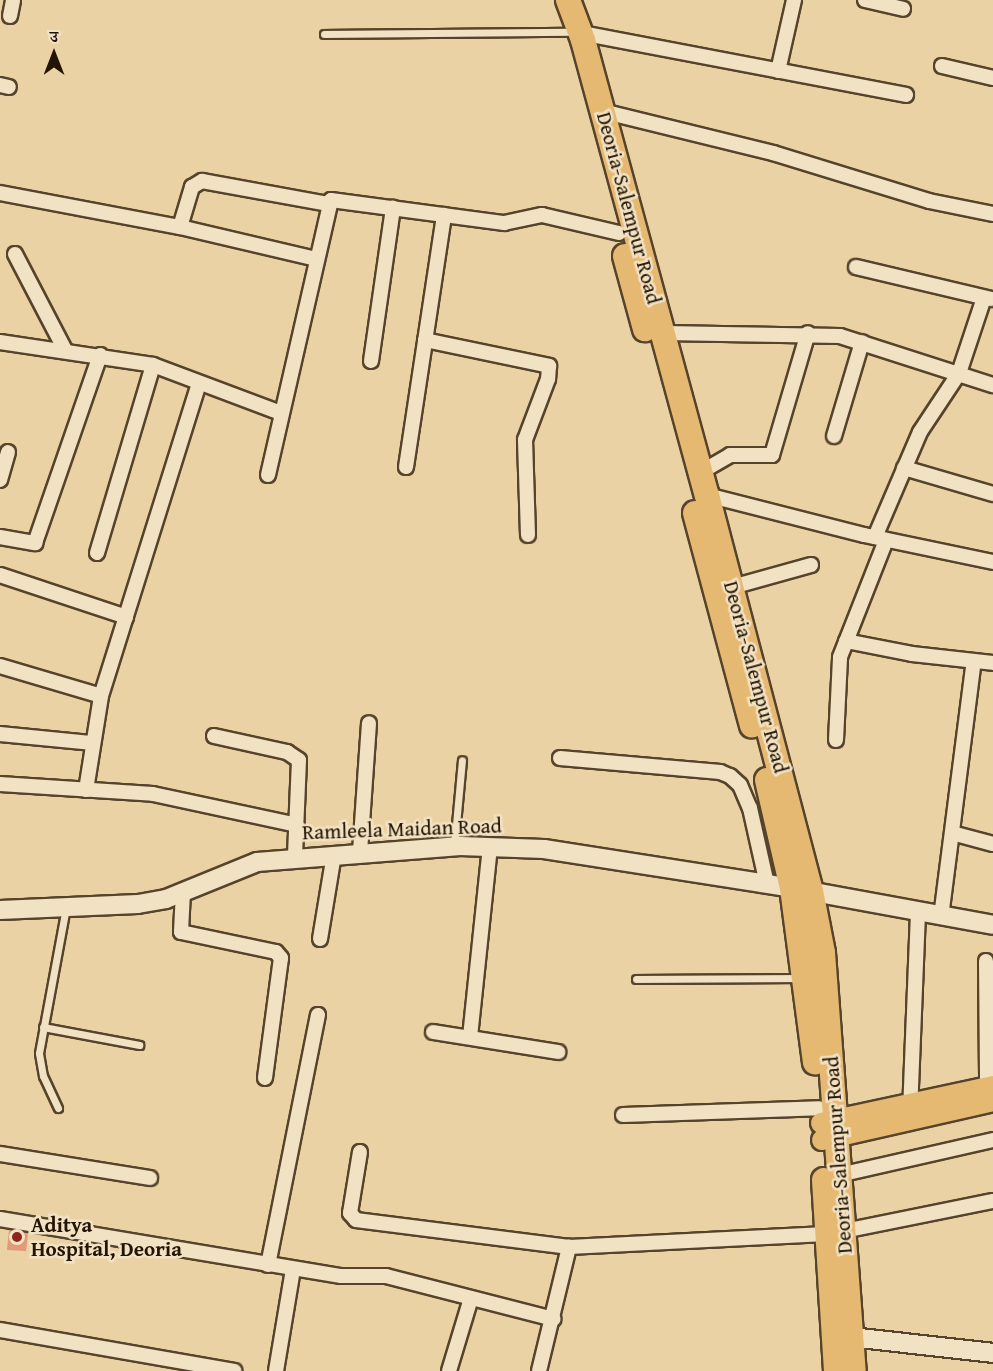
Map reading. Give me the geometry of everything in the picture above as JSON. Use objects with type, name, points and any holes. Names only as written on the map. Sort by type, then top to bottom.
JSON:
[{"type":"highway","name":"Deoria-Salempur Road","points":[[566,0],[619,233],[766,775],[823,953],[826,1126],[839,1175],[835,1232],[836,1371]]},
{"type":"highway","name":"Deoria-Salempur Road","points":[[574,32],[602,111],[732,587],[801,889],[804,978],[826,1126],[835,1232],[854,1371]]},
{"type":"main road","points":[[826,1126],[910,1115],[991,1091]]},
{"type":"street","points":[[10,16],[13,0]]},
{"type":"street","points":[[778,71],[794,0]]},
{"type":"street","points":[[865,0],[903,9]]},
{"type":"street","points":[[574,32],[906,95]]},
{"type":"street","points":[[942,66],[993,78]]},
{"type":"street","points":[[602,111],[773,153],[929,201],[993,214]]},
{"type":"street","points":[[180,227],[192,187],[202,181],[329,204]]},
{"type":"street","points":[[0,193],[180,227],[316,259]]},
{"type":"street","points":[[268,475],[316,259],[329,204],[333,199],[512,223],[542,215],[619,233]]},
{"type":"street","points":[[371,362],[393,208]]},
{"type":"street","points":[[406,466],[444,215]]},
{"type":"street","points":[[15,254],[65,350]]},
{"type":"street","points":[[836,740],[838,670],[904,468],[920,432],[959,372],[988,299],[855,267]]},
{"type":"street","points":[[663,333],[808,333],[862,342],[993,385]]},
{"type":"street","points":[[808,333],[772,455],[730,455],[704,484],[881,538],[993,562]]},
{"type":"street","points":[[425,340],[549,366],[548,379],[525,440],[528,535]]},
{"type":"street","points":[[0,342],[99,355],[153,365],[281,413]]},
{"type":"street","points":[[834,436],[862,342]]},
{"type":"street","points":[[0,537],[35,543],[99,355]]},
{"type":"street","points":[[97,553],[153,365]]},
{"type":"street","points":[[86,790],[91,743],[101,696],[199,383]]},
{"type":"street","points":[[0,480],[8,452]]},
{"type":"street","points":[[904,468],[993,494]]},
{"type":"street","points":[[732,587],[811,566]]},
{"type":"street","points":[[0,574],[126,617]]},
{"type":"street","points":[[846,640],[912,654],[993,663]]},
{"type":"street","points":[[940,917],[974,661]]},
{"type":"street","points":[[0,666],[101,696]]},
{"type":"street","points":[[360,852],[369,723]]},
{"type":"street","points":[[0,734],[91,743]]},
{"type":"street","points":[[214,736],[287,752],[299,760],[295,856]]},
{"type":"street","points":[[560,758],[720,772],[730,776],[740,785],[750,808],[767,884]]},
{"type":"street","points":[[0,784],[171,796],[297,825]]},
{"type":"street","points":[[952,833],[993,844]]},
{"type":"street","name":"Ramleela Maidan Road","points":[[0,910],[138,904],[183,892],[257,862],[295,856],[454,846],[490,846],[544,849],[801,889],[918,913],[993,925]]},
{"type":"street","points":[[470,1038],[490,846]]},
{"type":"street","points":[[320,939],[334,854]]},
{"type":"street","points":[[183,892],[181,932],[276,952],[281,958],[265,1078]]},
{"type":"street","points":[[910,1115],[918,913]]},
{"type":"street","points":[[986,961],[991,1091]]},
{"type":"street","points":[[268,1265],[318,1015]]},
{"type":"street","points":[[433,1032],[558,1052]]},
{"type":"street","points":[[622,1115],[826,1126]]},
{"type":"street","points":[[839,1175],[993,1140]]},
{"type":"street","points":[[360,1152],[352,1218],[569,1247],[835,1232],[993,1201]]},
{"type":"street","points":[[0,1154],[150,1178]]},
{"type":"street","points":[[0,1219],[293,1269],[341,1276],[386,1276],[554,1319]]},
{"type":"street","points":[[538,1371],[554,1319],[569,1247]]},
{"type":"street","points":[[276,1371],[293,1269]]},
{"type":"street","points":[[449,1371],[471,1298]]},
{"type":"street","points":[[0,1330],[234,1371]]},
{"type":"street","points":[[851,1337],[993,1353]]},
{"type":"lane","points":[[324,34],[574,32]]},
{"type":"lane","points":[[454,846],[462,760]]},
{"type":"lane","points":[[58,1108],[40,1066],[43,1027],[66,908]]},
{"type":"lane","points":[[636,979],[804,978]]},
{"type":"lane","points":[[43,1027],[139,1045]]},
{"type":"building","points":[[9,1230],[28,1233],[26,1251],[7,1250]]},
{"type":"place","name":"Aditya Hospital, Deoria","points":[[17,1237]]}]
